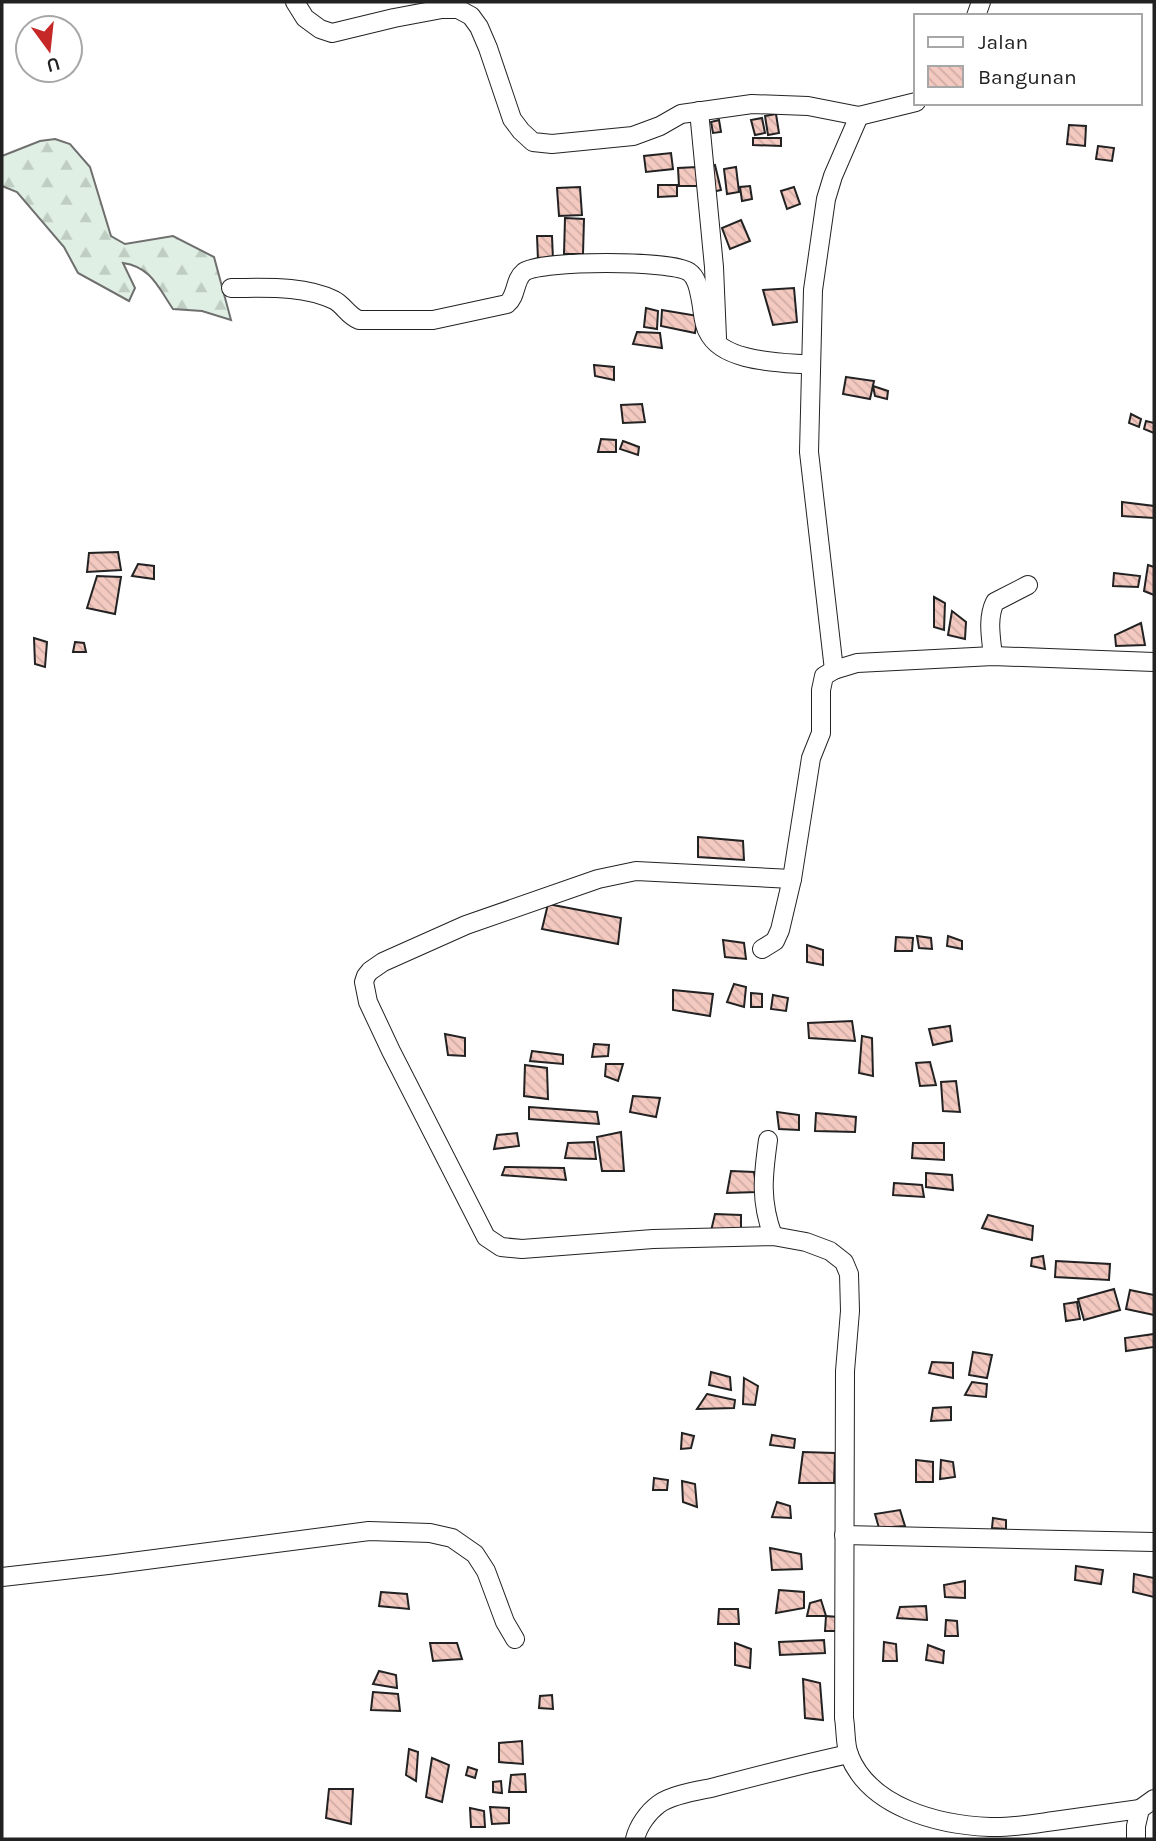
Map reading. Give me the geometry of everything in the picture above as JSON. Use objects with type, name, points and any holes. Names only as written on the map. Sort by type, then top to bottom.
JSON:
[{"type":"street","points":[[295,2],[305,18],[320,29],[332,33],[442,9],[458,9],[471,16],[488,48],[512,119],[533,142],[552,144],[633,136],[660,126],[681,114],[752,104],[807,106],[859,116],[914,102]]},
{"type":"street","points":[[699,111],[714,267],[718,345]]},
{"type":"street","points":[[834,670],[809,452],[813,290],[826,199],[859,116]]},
{"type":"street","points":[[231,288],[272,288],[317,293],[337,302],[350,316],[359,320],[433,320],[507,304],[512,301],[521,275],[540,266],[578,263],[662,265],[688,270],[695,278],[707,331],[718,345],[743,357],[811,365]]},
{"type":"street","points":[[993,656],[990,613],[995,602],[1028,585]]},
{"type":"street","points":[[762,948],[775,941],[780,930],[792,879],[811,758],[821,733],[821,690],[824,676],[858,663],[993,656],[1154,662]]},
{"type":"street","points":[[792,879],[636,871],[598,879],[466,925],[383,962],[370,971],[364,982],[368,1002],[469,1206],[486,1237],[493,1243],[501,1247],[522,1249],[653,1239],[773,1236],[806,1242],[830,1251],[844,1262],[849,1274],[850,1311],[845,1371],[844,1718],[849,1754],[859,1773],[876,1793],[905,1810],[990,1833],[1020,1825],[1147,1804]]},
{"type":"street","points":[[768,1140],[762,1178],[767,1222],[773,1236]]},
{"type":"street","points":[[2,1577],[369,1531],[430,1533],[452,1538],[475,1554],[486,1571],[505,1622],[515,1639]]},
{"type":"street","points":[[844,1535],[1154,1542]]},
{"type":"street","points":[[635,1839],[645,1817],[660,1803],[765,1773],[849,1754]]},
{"type":"street","points":[[1136,1839],[1136,1826],[1147,1804]]},
{"type":"green space","points":[[55,139],[70,144],[90,167],[111,236],[125,244],[173,236],[214,257],[231,320],[202,311],[173,309],[153,279],[133,265],[123,263],[135,288],[129,301],[78,273],[64,247],[17,192],[2,186],[2,156],[40,141]]},
{"type":"building","points":[[776,114],[779,133],[768,135],[765,116]]},
{"type":"building","points":[[762,118],[765,133],[755,135],[751,120]]},
{"type":"building","points":[[719,120],[721,132],[713,133],[711,122]]},
{"type":"building","points":[[1069,125],[1086,126],[1085,146],[1067,144]]},
{"type":"building","points":[[753,138],[781,138],[781,146],[753,145]]},
{"type":"building","points":[[1098,146],[1114,148],[1112,161],[1096,159]]},
{"type":"building","points":[[671,153],[673,169],[646,172],[644,156]]},
{"type":"building","points":[[715,165],[721,190],[712,192],[706,168]]},
{"type":"building","points":[[697,167],[697,186],[679,186],[678,168]]},
{"type":"building","points":[[736,167],[739,192],[727,194],[724,169]]},
{"type":"building","points":[[658,185],[677,185],[677,196],[658,197]]},
{"type":"building","points":[[750,186],[752,199],[742,201],[740,187]]},
{"type":"building","points":[[580,187],[582,215],[559,216],[557,188]]},
{"type":"building","points":[[794,187],[800,204],[787,209],[781,191]]},
{"type":"building","points":[[565,218],[584,219],[583,254],[564,254]]},
{"type":"building","points":[[741,220],[750,241],[730,249],[722,228]]},
{"type":"building","points":[[537,236],[552,236],[553,260],[538,260]]},
{"type":"building","points":[[794,288],[797,322],[773,325],[763,290]]},
{"type":"building","points":[[646,308],[658,311],[657,329],[644,327]]},
{"type":"building","points":[[662,310],[698,316],[695,333],[661,326]]},
{"type":"building","points":[[637,332],[660,333],[662,348],[633,344]]},
{"type":"building","points":[[594,365],[614,367],[614,380],[595,376]]},
{"type":"building","points":[[846,377],[874,381],[870,399],[843,394]]},
{"type":"building","points":[[873,386],[888,391],[887,399],[875,396]]},
{"type":"building","points":[[642,404],[645,422],[623,423],[621,405]]},
{"type":"building","points":[[1131,414],[1141,419],[1139,427],[1129,423]]},
{"type":"building","points":[[1146,421],[1154,423],[1154,433],[1144,429]]},
{"type":"building","points":[[601,439],[616,440],[616,452],[598,452]]},
{"type":"building","points":[[623,441],[639,447],[638,455],[620,449]]},
{"type":"building","points":[[1122,502],[1154,506],[1154,518],[1122,516]]},
{"type":"building","points":[[118,552],[121,570],[87,572],[89,553]]},
{"type":"building","points":[[138,564],[154,566],[154,579],[132,576]]},
{"type":"building","points":[[1148,565],[1154,567],[1154,595],[1144,591]]},
{"type":"building","points":[[1114,573],[1140,576],[1138,587],[1113,586]]},
{"type":"building","points":[[97,576],[121,577],[115,614],[87,608]]},
{"type":"building","points":[[934,597],[945,603],[944,630],[934,627]]},
{"type":"building","points":[[952,611],[966,622],[965,639],[948,635]]},
{"type":"building","points":[[1141,623],[1145,645],[1116,646],[1115,635]]},
{"type":"building","points":[[34,638],[47,642],[45,667],[35,664]]},
{"type":"building","points":[[75,642],[84,643],[86,652],[73,652]]},
{"type":"building","points":[[698,837],[743,841],[744,860],[698,857]]},
{"type":"building","points":[[548,904],[621,918],[618,944],[542,929]]},
{"type":"building","points":[[917,936],[931,938],[932,949],[919,948]]},
{"type":"building","points":[[948,936],[962,941],[962,949],[947,946]]},
{"type":"building","points":[[896,937],[913,938],[912,951],[895,951]]},
{"type":"building","points":[[723,940],[744,943],[746,959],[725,957]]},
{"type":"building","points":[[807,945],[823,950],[823,965],[807,962]]},
{"type":"building","points":[[734,984],[746,987],[744,1007],[727,1002]]},
{"type":"building","points":[[673,990],[713,994],[710,1016],[673,1010]]},
{"type":"building","points":[[751,993],[762,994],[762,1007],[751,1007]]},
{"type":"building","points":[[773,995],[788,998],[786,1011],[771,1009]]},
{"type":"building","points":[[852,1021],[855,1041],[809,1038],[808,1023]]},
{"type":"building","points":[[950,1026],[952,1041],[933,1045],[929,1029]]},
{"type":"building","points":[[445,1034],[465,1038],[465,1056],[448,1055]]},
{"type":"building","points":[[862,1036],[872,1038],[873,1076],[859,1073]]},
{"type":"building","points":[[594,1044],[609,1045],[608,1056],[592,1057]]},
{"type":"building","points":[[532,1051],[563,1055],[563,1064],[530,1061]]},
{"type":"building","points":[[930,1062],[936,1085],[920,1086],[916,1063]]},
{"type":"building","points":[[606,1064],[623,1064],[618,1081],[605,1076]]},
{"type":"building","points":[[525,1065],[547,1068],[548,1099],[524,1096]]},
{"type":"building","points":[[956,1081],[960,1112],[943,1111],[941,1082]]},
{"type":"building","points":[[633,1096],[660,1098],[656,1117],[630,1112]]},
{"type":"building","points":[[529,1107],[597,1112],[599,1124],[529,1119]]},
{"type":"building","points":[[777,1112],[799,1115],[799,1130],[779,1129]]},
{"type":"building","points":[[816,1113],[856,1117],[855,1132],[815,1131]]},
{"type":"building","points":[[621,1132],[624,1171],[602,1171],[597,1137]]},
{"type":"building","points":[[517,1133],[519,1146],[494,1149],[497,1135]]},
{"type":"building","points":[[594,1142],[596,1159],[565,1158],[568,1143]]},
{"type":"building","points":[[913,1143],[944,1143],[944,1160],[912,1158]]},
{"type":"building","points":[[505,1167],[564,1168],[566,1180],[502,1175]]},
{"type":"building","points":[[731,1171],[754,1172],[757,1192],[727,1193]]},
{"type":"building","points":[[926,1173],[952,1175],[953,1190],[926,1187]]},
{"type":"building","points":[[894,1183],[922,1185],[924,1197],[893,1195]]},
{"type":"building","points":[[715,1214],[741,1215],[741,1232],[711,1231]]},
{"type":"building","points":[[988,1215],[1033,1226],[1032,1240],[982,1228]]},
{"type":"building","points":[[1043,1256],[1045,1269],[1031,1266],[1032,1258]]},
{"type":"building","points":[[1056,1261],[1110,1264],[1109,1280],[1055,1277]]},
{"type":"building","points":[[1114,1289],[1120,1310],[1084,1320],[1078,1299]]},
{"type":"building","points":[[1130,1290],[1154,1295],[1154,1315],[1126,1309]]},
{"type":"building","points":[[1077,1302],[1080,1319],[1066,1321],[1064,1304]]},
{"type":"building","points":[[1154,1334],[1154,1347],[1126,1351],[1125,1338]]},
{"type":"building","points":[[973,1352],[992,1355],[987,1378],[969,1375]]},
{"type":"building","points":[[932,1362],[953,1363],[953,1378],[929,1373]]},
{"type":"building","points":[[711,1372],[730,1377],[731,1390],[709,1385]]},
{"type":"building","points":[[744,1378],[758,1386],[755,1405],[743,1404]]},
{"type":"building","points":[[972,1382],[987,1384],[986,1397],[965,1395]]},
{"type":"building","points":[[707,1394],[735,1400],[734,1408],[697,1409]]},
{"type":"building","points":[[951,1407],[951,1420],[931,1421],[933,1408]]},
{"type":"building","points":[[682,1433],[694,1436],[691,1448],[681,1449]]},
{"type":"building","points":[[772,1435],[795,1439],[794,1448],[770,1445]]},
{"type":"building","points":[[803,1452],[835,1453],[834,1483],[799,1483]]},
{"type":"building","points":[[916,1460],[933,1462],[933,1482],[916,1482]]},
{"type":"building","points":[[941,1460],[953,1462],[955,1477],[940,1479]]},
{"type":"building","points":[[654,1478],[668,1480],[667,1490],[653,1490]]},
{"type":"building","points":[[682,1481],[695,1484],[697,1507],[683,1502]]},
{"type":"building","points":[[777,1502],[790,1506],[791,1518],[772,1517]]},
{"type":"building","points":[[900,1510],[905,1526],[879,1528],[875,1514]]},
{"type":"building","points":[[993,1518],[1006,1520],[1006,1529],[992,1528]]},
{"type":"building","points":[[770,1548],[801,1554],[802,1569],[772,1570]]},
{"type":"building","points":[[1076,1566],[1103,1570],[1101,1584],[1075,1580]]},
{"type":"building","points":[[1134,1574],[1154,1578],[1154,1597],[1133,1592]]},
{"type":"building","points":[[965,1581],[965,1598],[945,1597],[944,1585]]},
{"type":"building","points":[[779,1590],[804,1592],[804,1608],[776,1613]]},
{"type":"building","points":[[381,1592],[407,1594],[409,1609],[379,1606]]},
{"type":"building","points":[[821,1600],[826,1616],[807,1616],[810,1603]]},
{"type":"building","points":[[926,1606],[927,1620],[897,1618],[900,1607]]},
{"type":"building","points":[[719,1609],[738,1609],[739,1624],[718,1624]]},
{"type":"building","points":[[826,1616],[838,1617],[838,1631],[825,1631]]},
{"type":"building","points":[[946,1620],[957,1621],[958,1636],[945,1636]]},
{"type":"building","points":[[824,1640],[825,1653],[780,1655],[779,1642]]},
{"type":"building","points":[[884,1642],[896,1644],[897,1661],[883,1661]]},
{"type":"building","points":[[430,1643],[457,1643],[462,1659],[433,1661]]},
{"type":"building","points":[[735,1643],[751,1649],[750,1668],[735,1665]]},
{"type":"building","points":[[928,1645],[944,1651],[943,1663],[926,1660]]},
{"type":"building","points":[[379,1671],[396,1675],[397,1688],[373,1684]]},
{"type":"building","points":[[803,1679],[820,1683],[823,1720],[805,1718]]},
{"type":"building","points":[[373,1692],[398,1694],[400,1711],[371,1710]]},
{"type":"building","points":[[552,1695],[553,1709],[539,1708],[540,1696]]},
{"type":"building","points":[[522,1741],[523,1764],[499,1762],[499,1743]]},
{"type":"building","points":[[409,1749],[418,1752],[416,1781],[406,1775]]},
{"type":"building","points":[[432,1758],[449,1765],[442,1802],[426,1797]]},
{"type":"building","points":[[468,1767],[477,1770],[475,1778],[466,1775]]},
{"type":"building","points":[[525,1774],[526,1792],[509,1792],[511,1775]]},
{"type":"building","points":[[501,1781],[502,1793],[493,1792],[493,1782]]},
{"type":"building","points":[[329,1789],[353,1789],[351,1824],[326,1818]]},
{"type":"building","points":[[490,1807],[509,1808],[509,1823],[492,1824]]},
{"type":"building","points":[[470,1808],[484,1811],[485,1827],[471,1827]]}]
